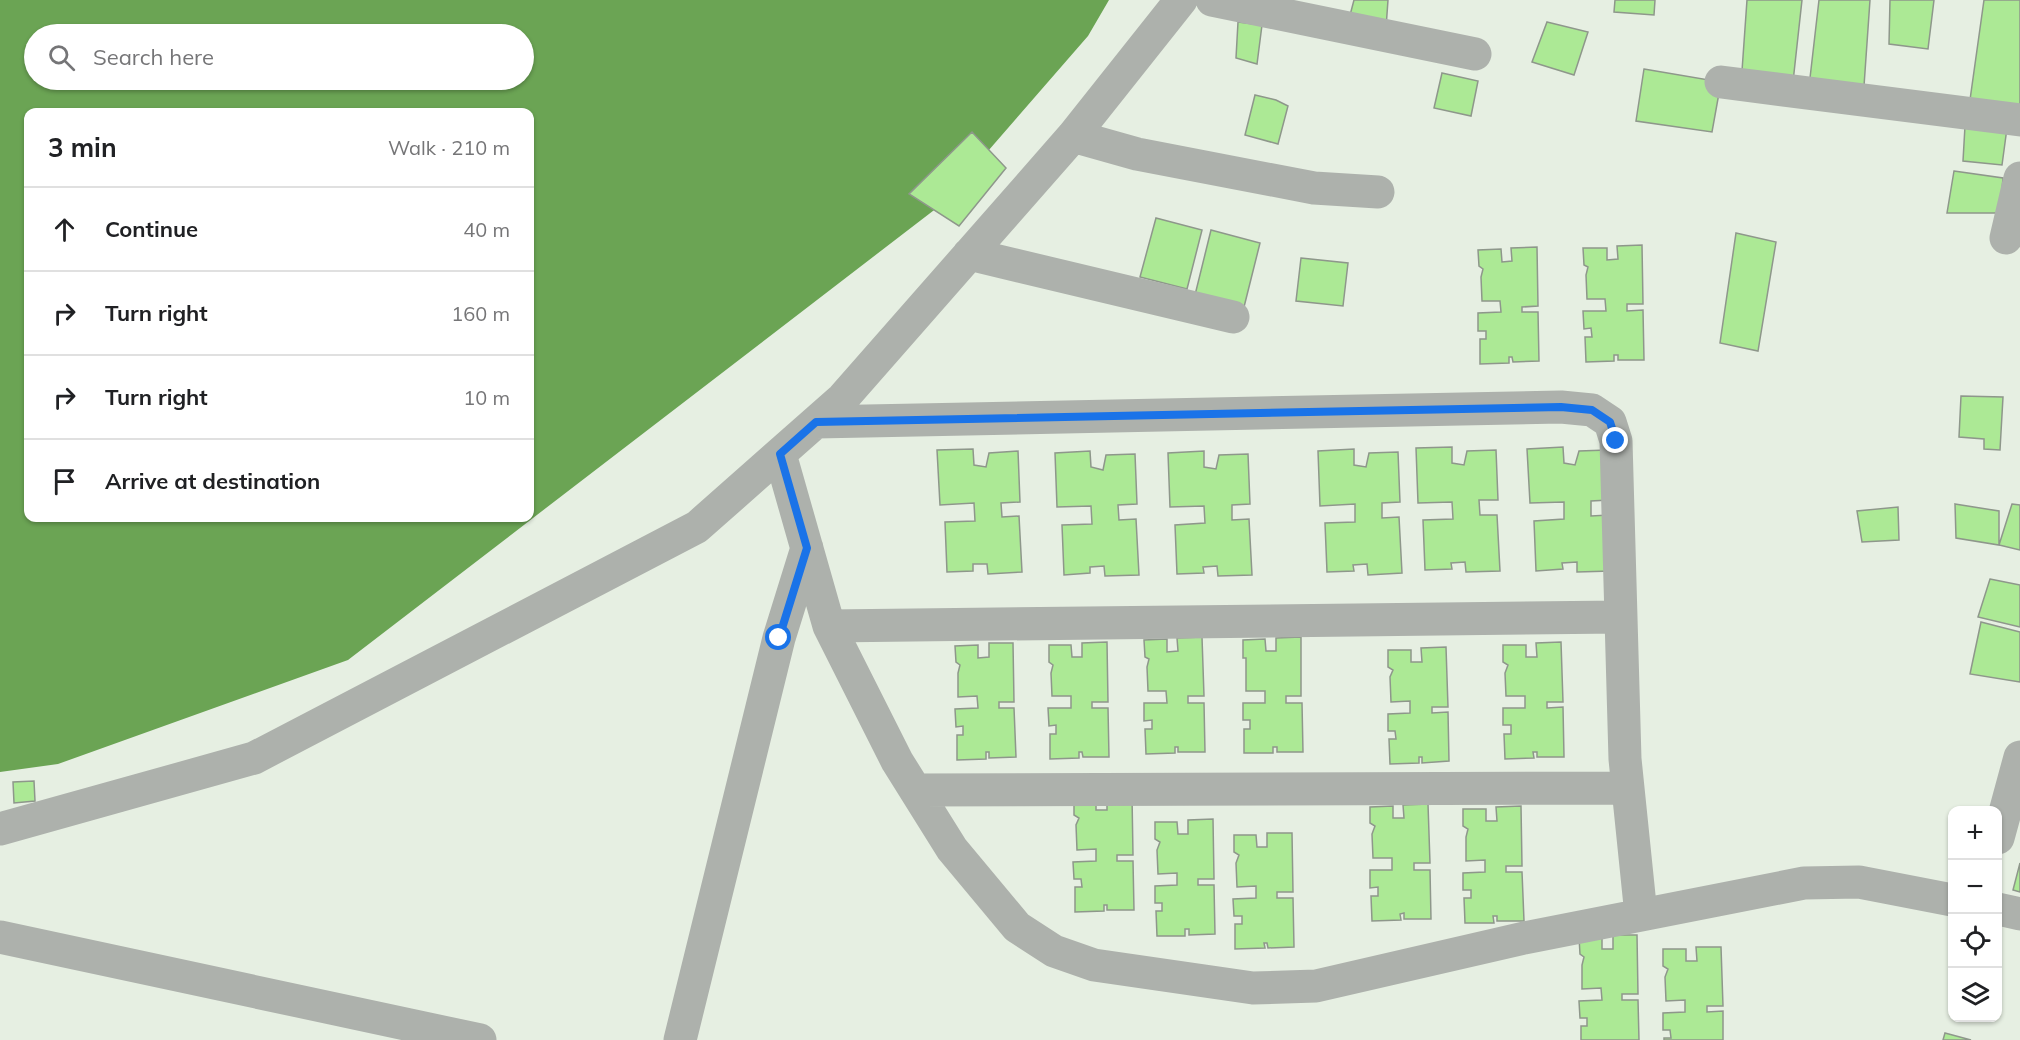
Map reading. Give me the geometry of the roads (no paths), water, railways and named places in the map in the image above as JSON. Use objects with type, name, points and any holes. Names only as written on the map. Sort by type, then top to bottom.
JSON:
[{"type":"street","points":[[0,829],[254,758],[697,527],[843,399],[1073,136],[1181,0]]},
{"type":"street","points":[[1212,0],[1475,54]]},
{"type":"street","points":[[1721,82],[2020,120]]},
{"type":"street","points":[[1073,136],[1137,153],[1314,188],[1378,192]]},
{"type":"street","points":[[2006,238],[2020,178]]},
{"type":"street","points":[[969,254],[1233,317]]},
{"type":"street","points":[[816,422],[1549,407],[1592,410],[1610,422],[1616,441],[1625,759],[1641,915]]},
{"type":"street","points":[[780,454],[829,626],[897,761],[952,849],[1017,927],[1054,951],[1094,965],[1253,988],[1316,986],[1524,938],[1804,883],[1859,882],[1948,899]]},
{"type":"street","points":[[680,1040],[779,638],[807,548]]},
{"type":"street","points":[[829,626],[1621,617]]},
{"type":"street","points":[[2002,823],[2020,757]]},
{"type":"street","points":[[915,790],[1628,788]]},
{"type":"street","points":[[2002,910],[2020,914]]},
{"type":"street","points":[[0,938],[480,1040]]}]
